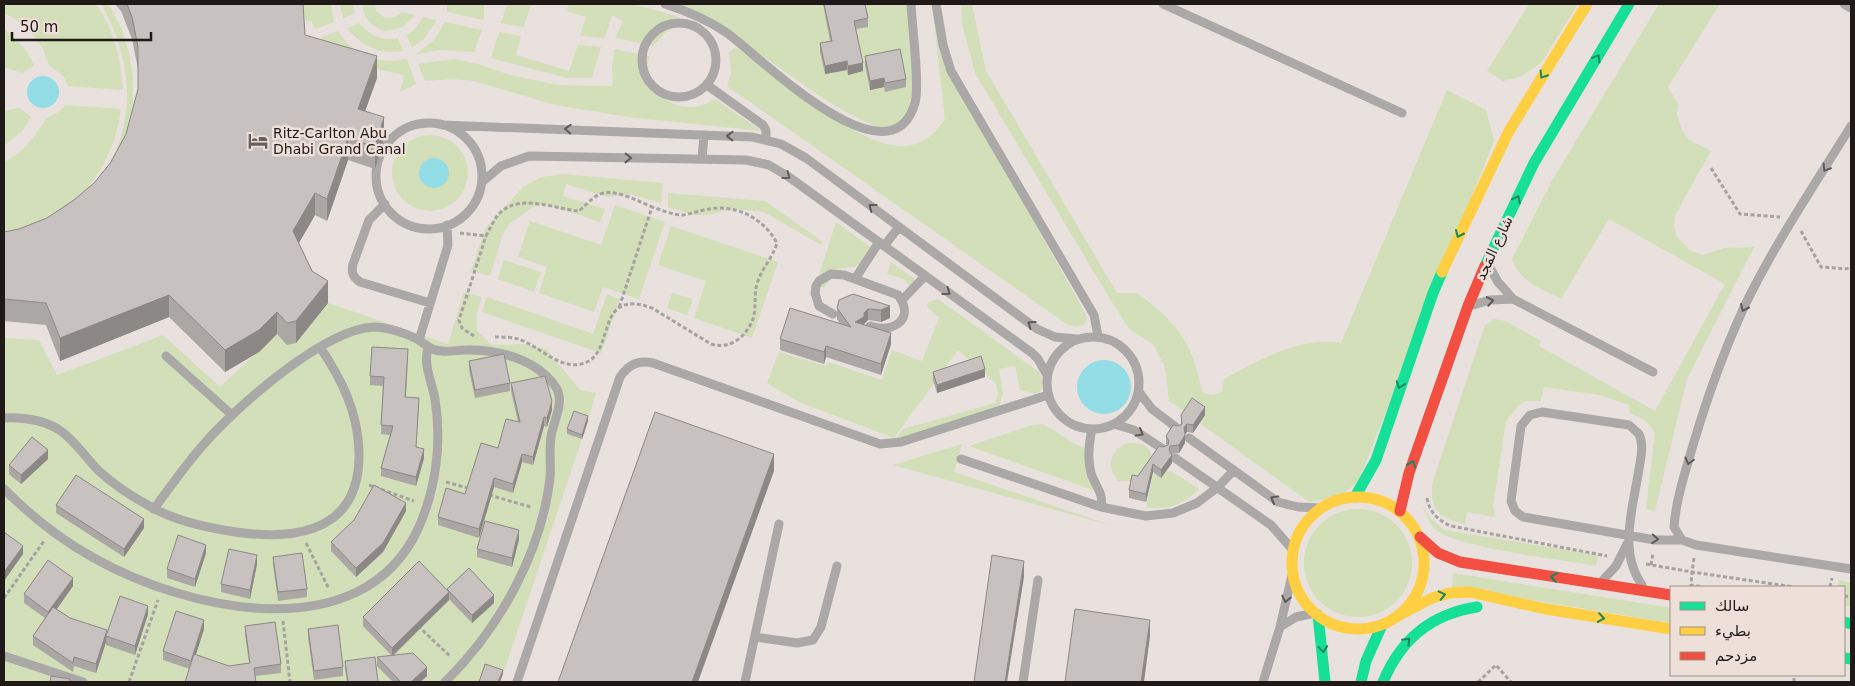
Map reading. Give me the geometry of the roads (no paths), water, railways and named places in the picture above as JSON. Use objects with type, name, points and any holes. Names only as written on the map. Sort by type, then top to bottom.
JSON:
[{"type":"main road","points":[[1355,497],[1376,460],[1433,293],[1462,227],[1509,131],[1587,4]]},
{"type":"main road","name":"شارع المَجد","points":[[1400,511],[1406,482],[1468,306],[1487,261],[1534,163],[1629,4]]},
{"type":"main road","points":[[1398,616],[1414,600],[1423,580],[1425,558],[1420,537],[1412,523],[1400,511],[1379,500],[1355,497],[1337,500],[1321,508],[1303,526],[1293,550],[1293,571],[1300,594],[1317,614],[1342,627],[1356,629],[1382,624],[1398,616],[1432,598],[1460,593],[1489,596],[1546,608],[1670,629]]},
{"type":"main road","points":[[1420,537],[1438,553],[1460,562],[1670,595]]},
{"type":"main road","points":[[1383,682],[1392,660],[1405,642],[1421,627],[1441,615],[1462,608],[1485,606],[1546,608]]},
{"type":"main road","points":[[1317,614],[1325,682]]},
{"type":"main road","points":[[1361,682],[1366,661],[1382,624]]},
{"type":"lane","points":[[665,4],[700,18],[744,46],[804,95],[851,124],[876,132],[886,131],[902,123],[916,101],[910,4]]},
{"type":"lane","points":[[936,4],[943,45],[951,71],[1094,314],[1098,336]]},
{"type":"lane","points":[[1163,4],[1402,113]]},
{"type":"lane","points":[[1844,4],[1851,8]]},
{"type":"lane","points":[[696,28],[700,18]]},
{"type":"lane","points":[[684,24],[696,28],[705,34],[715,54],[713,75],[707,85],[698,92],[675,97],[654,88],[642,67],[642,56],[646,44],[662,28],[684,24]]},
{"type":"lane","points":[[707,85],[763,125],[766,130],[766,140]]},
{"type":"lane","points":[[442,124],[456,130],[468,139],[477,152],[482,166],[482,182],[474,204],[448,228],[413,226],[397,217],[385,204],[377,185],[376,175],[378,164],[386,145],[401,131],[411,126],[431,123],[704,135],[766,140],[787,147],[806,158],[1037,329],[1054,337],[1076,339],[1098,336],[1121,346],[1137,366],[1139,392],[1152,409],[1177,428]]},
{"type":"lane","points":[[1682,540],[1674,527],[1681,494],[1699,426],[1725,352],[1765,268],[1851,126]]},
{"type":"lane","points":[[702,159],[704,135]]},
{"type":"lane","points":[[482,182],[501,166],[529,156],[746,160],[769,165],[779,170],[1032,353],[1038,359],[1047,375]]},
{"type":"lane","points":[[385,204],[369,220],[353,264],[354,278],[360,282],[430,303]]},
{"type":"lane","points":[[855,279],[881,244],[899,227]]},
{"type":"lane","points":[[419,340],[448,245],[448,228]]},
{"type":"lane","points":[[1487,261],[1498,282],[1512,299],[1653,372]]},
{"type":"lane","points":[[833,314],[824,310],[816,300],[815,293],[819,280],[824,276],[837,273],[892,292],[902,300],[904,313],[898,324],[886,330],[870,326]]},
{"type":"lane","points":[[902,300],[925,276]]},
{"type":"lane","points":[[1468,306],[1490,300],[1512,299]]},
{"type":"lane","points":[[154,509],[193,457],[232,415],[277,378],[320,347],[347,333],[366,328],[382,328],[419,340],[428,348],[442,351],[476,350],[507,355],[534,368],[555,386],[559,406],[550,439],[550,478],[544,511],[518,582],[496,620],[470,658],[445,682]]},
{"type":"lane","points":[[1076,339],[1066,344],[1054,357],[1047,375],[1048,395],[1058,414],[1068,422],[1079,427],[1092,429],[1114,424],[1127,414],[1139,392]]},
{"type":"lane","points":[[4,418],[32,419],[58,429],[69,437],[108,479],[154,509],[187,521],[226,531],[265,535],[301,532],[320,527],[341,510],[349,500],[357,480],[358,444],[352,409],[340,379],[320,347]]},
{"type":"lane","points":[[4,490],[51,530],[94,558],[161,589],[189,598],[234,606],[282,608],[335,601],[363,590],[388,571],[410,543],[427,506],[434,478],[438,439],[437,419],[426,360],[428,348]]},
{"type":"lane","points":[[166,356],[232,415]]},
{"type":"lane","points":[[517,682],[620,376],[631,365],[645,362],[653,363],[880,444],[901,442],[1048,395]]},
{"type":"lane","points":[[1599,584],[1620,559],[1628,540],[1642,452],[1642,440],[1635,428],[1628,425],[1542,412],[1526,418],[1521,426],[1511,500],[1515,511],[1528,519],[1628,540],[1682,540],[1696,544],[1851,569]]},
{"type":"lane","points":[[1114,424],[1134,430],[1162,449]]},
{"type":"lane","points":[[1092,429],[1089,464],[1102,495],[1101,507]]},
{"type":"lane","points":[[1189,438],[1278,502],[1298,507],[1321,508]]},
{"type":"lane","points":[[1175,458],[1270,525],[1293,550]]},
{"type":"lane","points":[[961,460],[1101,507],[1134,516],[1160,516],[1186,508],[1218,487],[1234,470]]},
{"type":"lane","points":[[745,682],[780,524]]},
{"type":"lane","points":[[1628,540],[1632,568],[1647,592]]},
{"type":"lane","points":[[755,637],[797,643],[813,640],[821,628],[838,566]]},
{"type":"lane","points":[[1263,682],[1280,627],[1293,571]]},
{"type":"lane","points":[[1023,682],[1038,580]]},
{"type":"lane","points":[[1280,627],[1296,618],[1317,614]]},
{"type":"lane","points":[[4,656],[83,682]]},
{"type":"water","points":[[43,76],[54,81],[59,92],[54,103],[43,108],[32,103],[27,92],[32,81]]},
{"type":"water","points":[[434,158],[445,162],[449,173],[445,184],[434,188],[423,184],[419,173],[423,162]]},
{"type":"water","points":[[1104,360],[1114,362],[1123,368],[1129,377],[1131,387],[1129,397],[1123,406],[1114,412],[1104,414],[1094,412],[1085,406],[1079,397],[1077,387],[1079,377],[1085,368],[1094,362]]},
{"type":"place","name":"Ritz-Carlton Abu Dhabi Grand Canal","points":[[258,141]]}]
